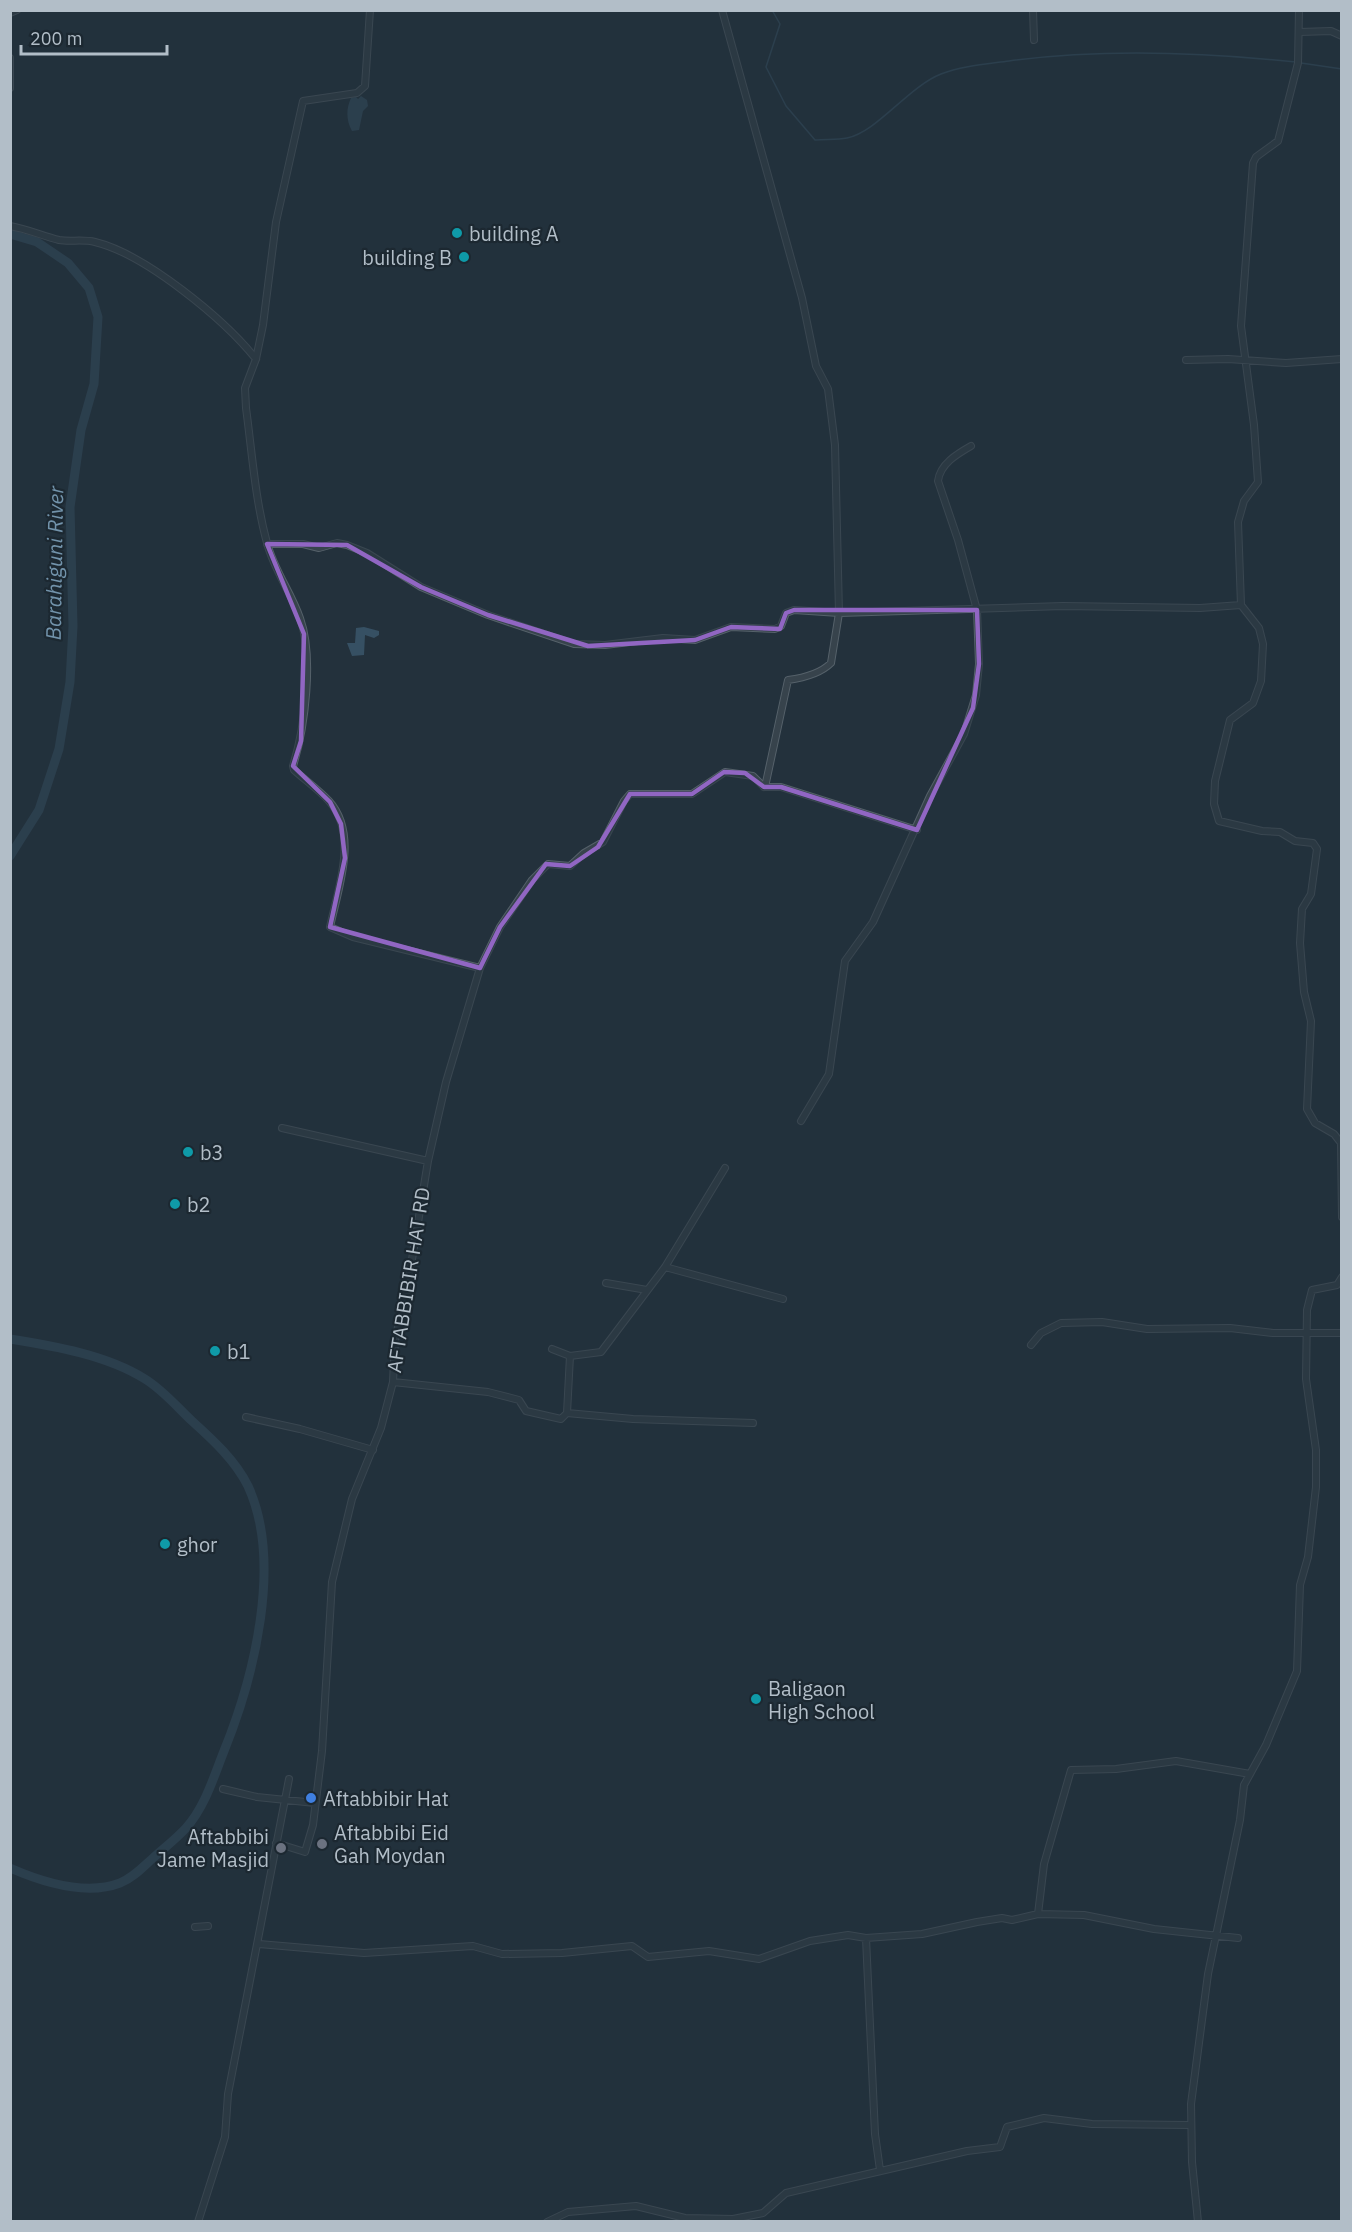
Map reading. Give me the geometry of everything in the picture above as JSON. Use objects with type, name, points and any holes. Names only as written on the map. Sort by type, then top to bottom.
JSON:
[{"type":"street","points":[[10,13],[17,10]]},
{"type":"street","points":[[370,10],[365,86],[357,93],[303,101],[276,222],[256,359],[245,388],[246,408],[267,544],[300,618],[304,634],[306,676],[301,741],[292,766],[330,802],[341,824],[345,858],[330,927],[353,937],[480,968]]},
{"type":"street","points":[[722,10],[802,298],[816,366],[828,389],[836,445],[839,613],[831,663],[825,669],[804,678],[788,680],[764,787],[781,787],[917,830]]},
{"type":"street","points":[[1033,10],[1034,40]]},
{"type":"street","points":[[1299,10],[1298,63],[1278,141],[1257,157],[1253,163],[1241,326],[1254,425],[1258,483],[1244,501],[1238,522],[1241,605],[1258,628],[1263,644],[1261,681],[1253,703],[1230,720],[1215,782],[1214,804],[1219,821],[1262,831],[1281,832],[1295,841],[1313,843],[1317,849],[1312,888],[1302,909],[1300,943],[1304,992],[1311,1021],[1307,1109],[1315,1123],[1334,1134],[1341,1143],[1341,1217]]},
{"type":"street","points":[[1300,32],[1331,31],[1341,36]]},
{"type":"street","points":[[10,58],[13,69],[10,88]]},
{"type":"street","points":[[10,226],[61,240],[95,242],[125,253],[193,299],[234,333],[256,359]]},
{"type":"street","points":[[1186,360],[1286,363],[1341,359]]},
{"type":"street","points":[[801,1121],[829,1074],[845,961],[873,922],[917,830],[930,796],[964,734],[973,708],[979,664],[976,610],[958,540],[938,481],[939,472],[957,454],[971,446]]},
{"type":"street","points":[[267,544],[303,544],[319,548],[337,543],[347,545],[366,553],[421,587],[488,615],[574,644],[605,645],[663,638],[695,640],[716,634],[725,628],[779,628],[786,613],[794,610],[839,613],[1063,606],[1200,608],[1241,605]]},
{"type":"street","name":"AFTABBIBIR HAT RD","points":[[276,1843],[305,1852],[314,1825],[322,1750],[332,1582],[352,1499],[373,1450],[393,1382],[395,1340],[408,1284],[428,1161],[446,1082],[480,968],[500,927],[544,866],[548,864],[570,866],[584,853],[598,847],[630,794],[696,793],[725,772],[753,776],[764,787]]},
{"type":"street","points":[[282,1128],[428,1161]]},
{"type":"street","points":[[552,1349],[570,1356],[601,1352],[665,1267],[725,1168]]},
{"type":"street","points":[[665,1267],[783,1299]]},
{"type":"street","points":[[1198,2222],[1190,2126],[1208,1974],[1240,1820],[1244,1785],[1275,1727],[1297,1671],[1300,1585],[1308,1557],[1316,1487],[1316,1450],[1306,1379],[1306,1332],[1312,1290],[1337,1285],[1341,1277]]},
{"type":"street","points":[[606,1283],[647,1290]]},
{"type":"street","points":[[1031,1345],[1041,1333],[1061,1323],[1102,1322],[1148,1329],[1341,1333]]},
{"type":"street","points":[[393,1382],[488,1392],[519,1400],[526,1412],[561,1419],[567,1413],[570,1356]]},
{"type":"street","points":[[567,1413],[633,1419],[753,1423]]},
{"type":"street","points":[[246,1417],[300,1429],[373,1450]]},
{"type":"street","points":[[1038,1914],[1044,1864],[1071,1770],[1116,1769],[1176,1761],[1250,1774]]},
{"type":"street","points":[[198,2222],[225,2137],[228,2094],[259,1944],[289,1779]]},
{"type":"street","points":[[223,1789],[315,1803]]},
{"type":"street","points":[[259,1944],[364,1953],[473,1946],[502,1954],[562,1953],[632,1946],[648,1957],[709,1951],[759,1959],[810,1941],[848,1935],[866,1938],[922,1934],[977,1922],[1002,1918],[1012,1920],[1038,1914],[1084,1915],[1154,1929],[1238,1938]]},
{"type":"street","points":[[195,1928],[208,1926]]},
{"type":"street","points":[[866,1938],[875,2134],[880,2170]]},
{"type":"street","points":[[547,2222],[568,2212],[636,2206],[685,2218],[733,2219],[763,2212],[786,2193],[967,2151],[1000,2147],[1007,2127],[1040,2118],[1092,2124],[1190,2126]]},
{"type":"highlighted area","points":[[267,544],[347,545],[421,587],[488,615],[588,646],[695,640],[731,627],[780,629],[786,613],[794,610],[977,610],[979,664],[973,708],[917,830],[781,787],[764,787],[745,773],[724,772],[692,794],[630,794],[598,847],[570,866],[546,864],[500,927],[480,968],[330,927],[345,858],[341,824],[330,802],[293,766],[301,741],[304,634]]},
{"type":"water","points":[[361,96],[367,100],[368,106],[363,111],[359,130],[352,131],[347,114],[348,106],[351,98],[358,99]]},
{"type":"water","points":[[364,627],[379,631],[379,635],[374,638],[365,635],[364,655],[352,656],[347,643],[355,643],[356,628]]},
{"type":"waterway","points":[[772,10],[780,24],[766,67],[786,106],[815,140],[843,139],[858,134],[881,119],[929,80],[949,71],[974,66],[1045,57],[1117,53],[1188,54],[1296,62]]},
{"type":"waterway","points":[[1301,63],[1342,69]]},
{"type":"waterway","name":"Barahiguni River","points":[[10,234],[37,242],[68,263],[89,288],[98,317],[94,384],[81,430],[70,507],[73,626],[70,682],[59,749],[39,810],[10,856]]},
{"type":"waterway","name":"Barahiguni River","points":[[10,1339],[80,1353],[130,1371],[158,1388],[208,1436],[230,1459],[248,1486],[258,1516],[263,1549],[264,1584],[254,1655],[235,1721],[199,1811],[186,1828],[134,1875],[125,1881],[107,1887],[64,1886],[10,1868]]},
{"type":"place","name":"building A","points":[[457,233]]},
{"type":"place","name":"building B","points":[[464,257]]},
{"type":"place","name":"b3","points":[[188,1152]]},
{"type":"place","name":"b2","points":[[175,1204]]},
{"type":"place","name":"b1","points":[[215,1351]]},
{"type":"place","name":"ghor","points":[[165,1544]]},
{"type":"place","name":"Baligaon High School","points":[[756,1699]]},
{"type":"place","name":"Aftabbibir Hat","points":[[311,1798]]},
{"type":"place","name":"Aftabbibi Eid Gah Moydan","points":[[322,1844]]},
{"type":"place","name":"Aftabbibi Jame Masjid","points":[[281,1848]]}]
